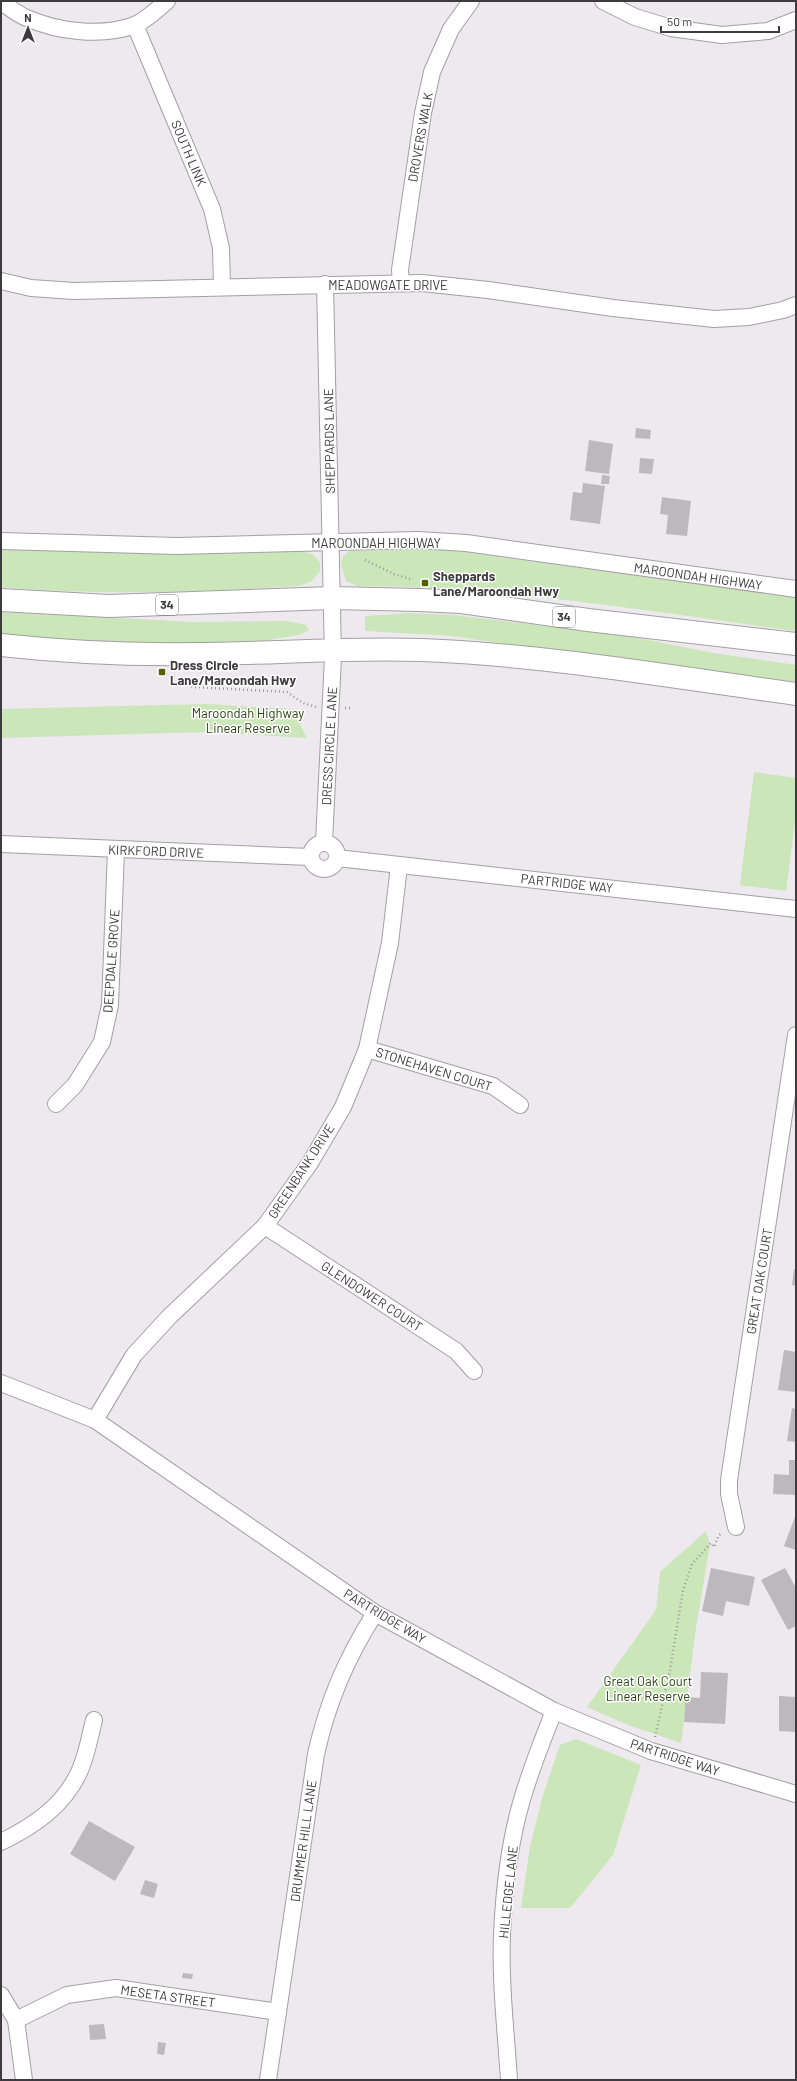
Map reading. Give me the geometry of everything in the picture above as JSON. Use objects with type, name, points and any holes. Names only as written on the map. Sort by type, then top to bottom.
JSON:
[{"type":"highway","name":"34","points":[[1,600],[50,604],[109,606],[332,598],[461,602],[588,620],[796,644]]},
{"type":"highway","points":[[1,645],[112,654],[194,654],[333,649],[422,650],[485,654],[575,664],[796,694]]},
{"type":"street","points":[[1,2],[26,18],[53,27],[80,32],[110,30],[135,25],[167,1]]},
{"type":"street","name":"DROVERS WALK","points":[[400,283],[400,270],[416,158],[423,113],[432,72],[451,28],[471,1]]},
{"type":"street","points":[[603,1],[635,17],[671,28],[722,35],[768,31],[796,20]]},
{"type":"street","name":"SOUTH LINK","points":[[135,25],[212,209],[221,248],[222,286]]},
{"type":"street","name":"MEADOWGATE DRIVE","points":[[1,281],[31,288],[74,292],[222,286],[400,283],[446,284],[621,309],[714,319],[749,317],[783,310],[796,304]]},
{"type":"street","name":"SHEPPARDS LANE","points":[[325,284],[332,598]]},
{"type":"street","name":"MAROONDAH HIGHWAY","points":[[1,541],[177,546],[418,540],[466,544],[796,589]]},
{"type":"street","name":"DRESS CIRCLE LANE","points":[[324,842],[333,649],[332,598]]},
{"type":"street","points":[[324,842],[334,847],[337,858],[330,868],[321,869],[314,865],[310,857],[312,848],[324,842]]},
{"type":"street","name":"KIRKFORD DRIVE","points":[[1,844],[310,857]]},
{"type":"street","name":"DEEPDALE GROVE","points":[[56,1104],[74,1085],[102,1042],[110,1005],[116,850]]},
{"type":"street","name":"PARTRIDGE WAY","points":[[337,858],[796,909]]},
{"type":"street","name":"GREENBANK DRIVE","points":[[95,1420],[134,1355],[170,1317],[265,1226],[310,1163],[343,1107],[367,1049],[390,943],[400,866]]},
{"type":"street","name":"GREAT OAK COURT","points":[[736,1527],[729,1494],[729,1480],[796,1035]]},
{"type":"street","name":"STONEHAVEN COURT","points":[[367,1049],[493,1086],[520,1105]]},
{"type":"street","name":"GLENDOWER COURT","points":[[265,1226],[456,1351],[474,1371]]},
{"type":"street","name":"PARTRIDGE WAY","points":[[1,1383],[95,1420],[375,1613],[554,1711],[652,1751],[796,1794]]},
{"type":"street","name":"DRUMMER HILL LANE","points":[[268,2080],[315,1760],[322,1729],[339,1677],[375,1613]]},
{"type":"street","name":"HILLEDGE LANE","points":[[509,2080],[502,1936],[505,1891],[512,1844],[521,1803],[535,1759],[554,1711]]},
{"type":"street","points":[[1,1842],[37,1823],[58,1804],[80,1770],[94,1720]]},
{"type":"street","name":"MESETA STREET","points":[[16,2020],[67,1995],[116,1988],[278,2012]]},
{"type":"street","points":[[1,1995],[16,2020],[24,2080]]},
{"type":"path","points":[[365,560],[394,574],[420,582]]},
{"type":"path","points":[[162,672],[193,687],[284,692],[310,706],[353,708]]},
{"type":"path","points":[[652,1751],[670,1670],[686,1579],[692,1564],[711,1543],[714,1547],[719,1535],[736,1527]]},
{"type":"green space","points":[[1,548],[208,553],[301,551],[312,554],[320,562],[320,571],[312,581],[300,586],[150,592],[38,590],[1,587]]},
{"type":"green space","points":[[435,548],[796,598],[796,631],[632,608],[522,595],[412,587],[357,586],[346,581],[341,565],[343,556],[353,549]]},
{"type":"green space","points":[[1,612],[194,622],[287,621],[306,625],[309,630],[299,635],[250,643],[109,646],[1,637]]},
{"type":"green space","points":[[409,613],[452,615],[624,635],[713,653],[796,665],[796,682],[591,657],[453,636],[365,631],[365,616]]},
{"type":"green space","name":"Maroondah Highway Linear Reserve","points":[[206,704],[292,709],[307,738],[206,732],[1,738],[1,709]]},
{"type":"green space","points":[[754,772],[796,778],[796,814],[786,891],[740,885]]},
{"type":"green space","name":"Great Oak Court Linear Reserve","points":[[706,1531],[710,1545],[696,1628],[681,1743],[628,1725],[587,1707],[656,1610],[660,1572]]},
{"type":"green space","points":[[576,1739],[641,1765],[613,1855],[570,1908],[521,1908],[530,1846],[543,1795],[560,1745]]},
{"type":"building","points":[[636,428],[651,430],[650,439],[635,438]]},
{"type":"building","points":[[589,440],[613,444],[609,474],[585,471]]},
{"type":"building","points":[[640,458],[654,459],[652,474],[639,473]]},
{"type":"building","points":[[602,475],[610,476],[609,484],[601,484]]},
{"type":"building","points":[[583,483],[605,486],[600,524],[570,520],[573,492],[582,493]]},
{"type":"building","points":[[662,497],[691,501],[687,536],[666,534],[668,515],[660,514]]},
{"type":"building","points":[[794,1269],[796,1269],[796,1286],[792,1285]]},
{"type":"building","points":[[784,1350],[796,1352],[796,1392],[778,1390]]},
{"type":"building","points":[[792,1408],[796,1409],[796,1442],[787,1441]]},
{"type":"building","points":[[789,1460],[796,1460],[796,1495],[773,1494],[774,1474],[789,1475]]},
{"type":"building","points":[[796,1514],[796,1550],[784,1546]]},
{"type":"building","points":[[711,1568],[755,1577],[749,1606],[726,1601],[723,1616],[702,1611]]},
{"type":"building","points":[[785,1568],[796,1588],[796,1626],[788,1630],[761,1580]]},
{"type":"building","points":[[701,1672],[728,1673],[725,1724],[684,1722],[686,1697],[700,1698]]},
{"type":"building","points":[[779,1696],[796,1697],[796,1732],[779,1731]]},
{"type":"building","points":[[89,1821],[135,1847],[115,1881],[70,1854]]},
{"type":"building","points":[[145,1880],[158,1884],[154,1898],[140,1894]]},
{"type":"building","points":[[183,1973],[193,1974],[192,1979],[182,1978]]},
{"type":"building","points":[[104,2024],[106,2039],[90,2040],[89,2025]]},
{"type":"building","points":[[158,2042],[166,2043],[164,2055],[157,2054]]},
{"type":"place","name":"Sheppards Lane/Maroondah Hwy","points":[[425,583]]},
{"type":"place","name":"Dress Circle Lane/Maroondah Hwy","points":[[162,672]]}]
